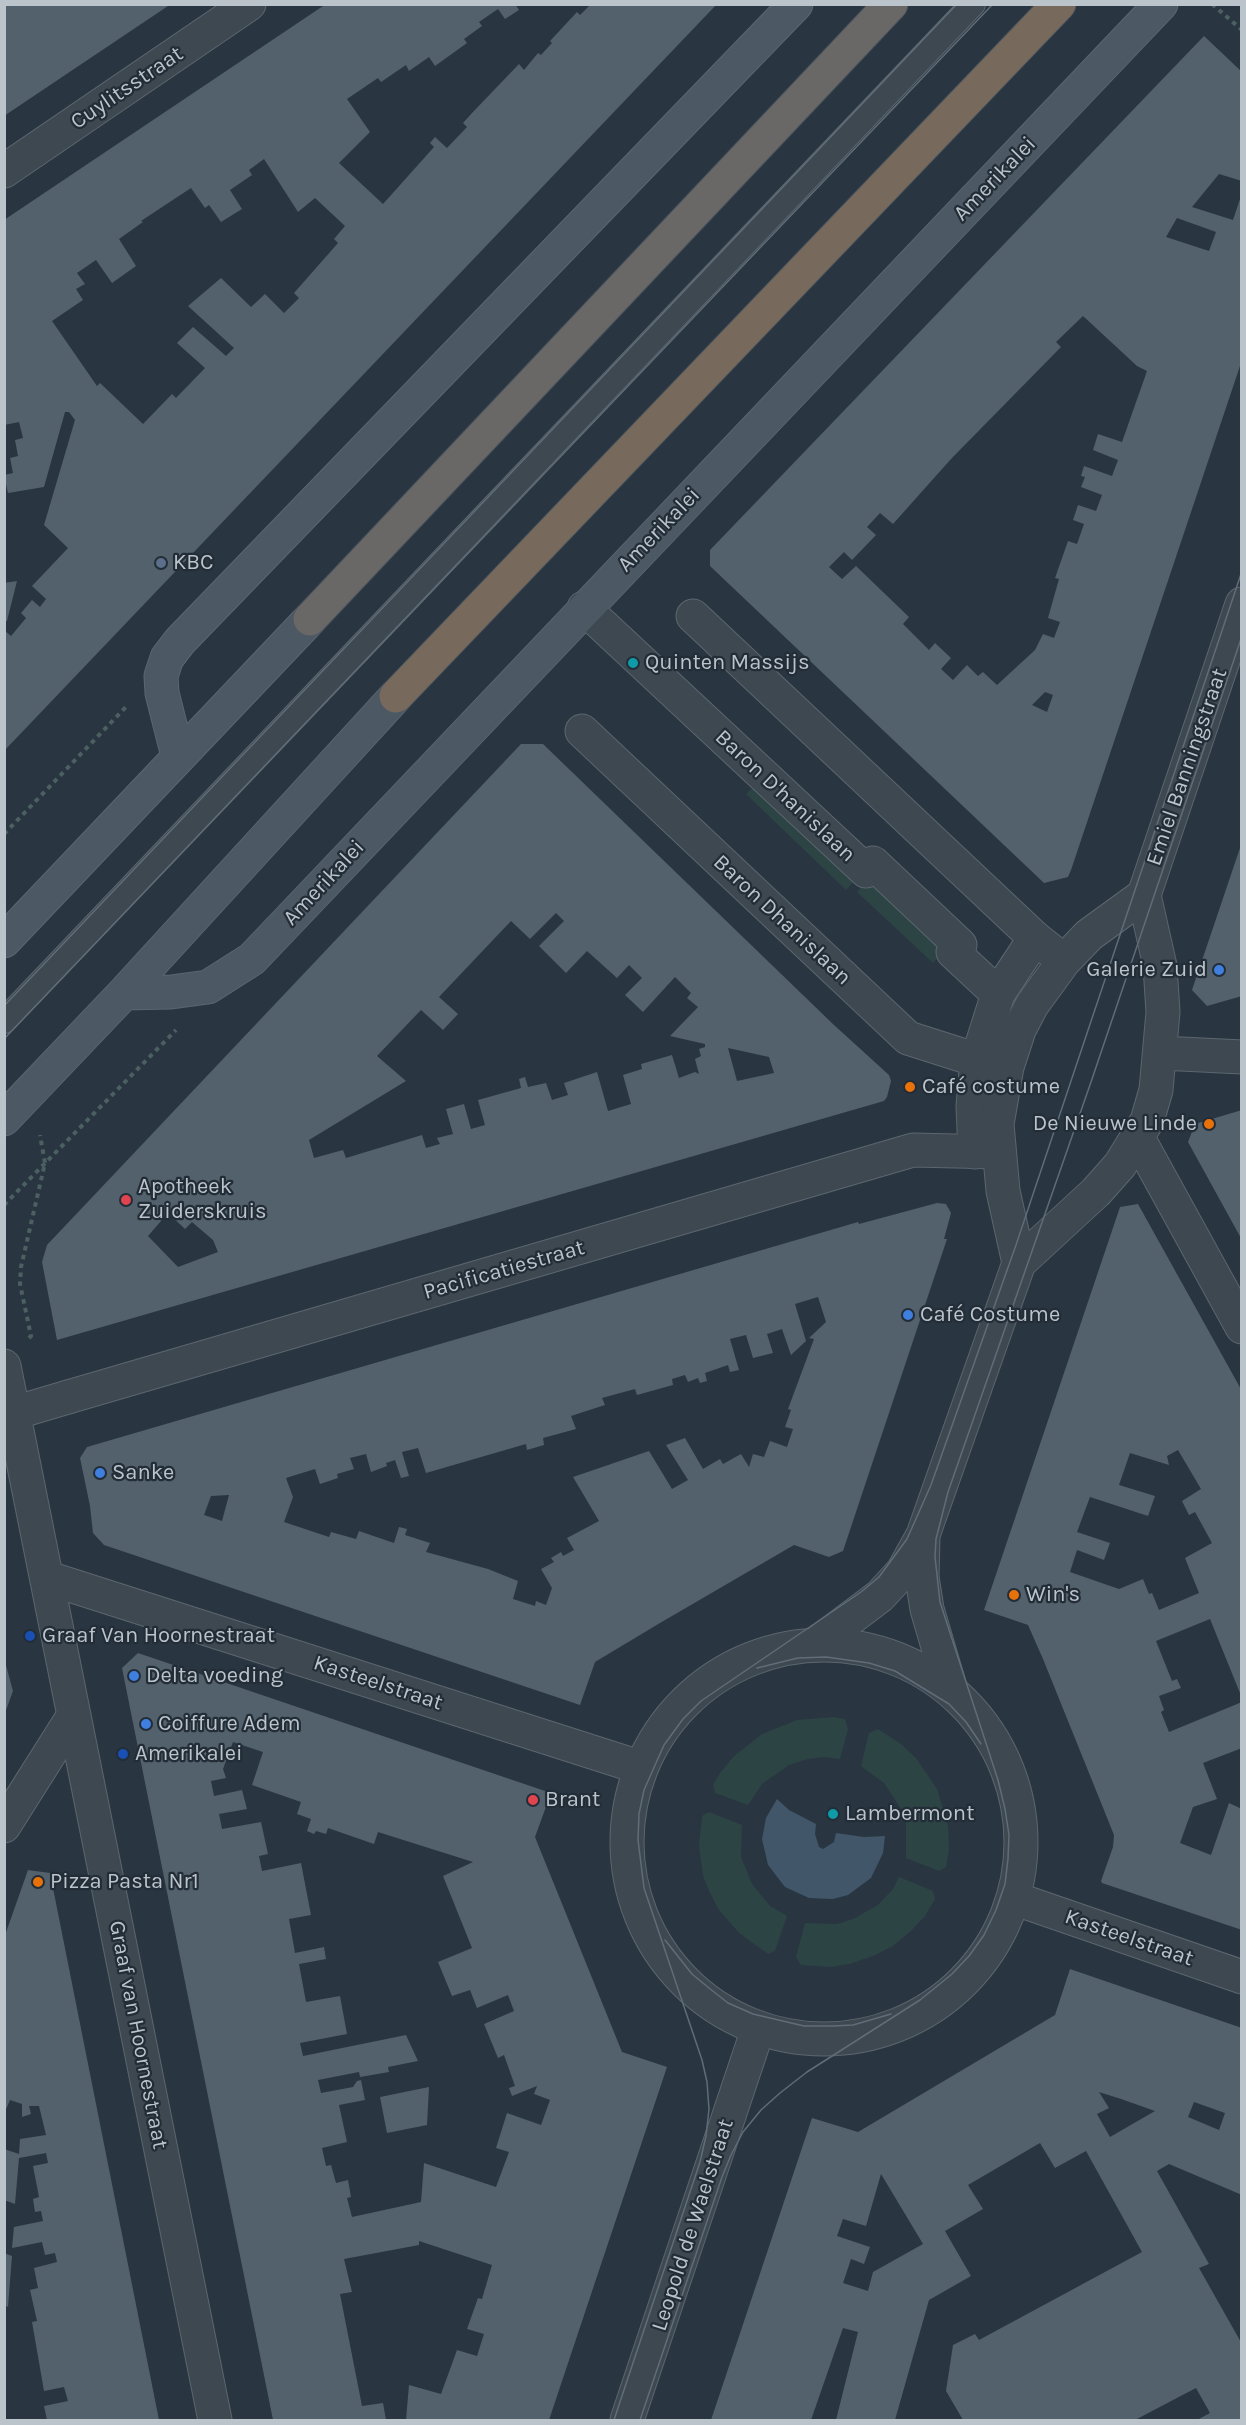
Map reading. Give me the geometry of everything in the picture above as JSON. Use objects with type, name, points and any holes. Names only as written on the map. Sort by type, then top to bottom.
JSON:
[{"type":"highway","points":[[310,619],[891,4]]},
{"type":"highway","points":[[396,696],[1059,4]]},
{"type":"main road","points":[[178,756],[162,693],[161,676],[167,658],[180,641],[796,4]]},
{"type":"main road","name":"Amerikalei","points":[[124,993],[171,992],[208,987],[252,959],[1161,4]]},
{"type":"main road","points":[[4,941],[310,619]]},
{"type":"main road","points":[[4,1119],[124,993],[396,696]]},
{"type":"street","name":"Cuylitsstraat","points":[[4,171],[249,4]]},
{"type":"street","name":"Emiel Banningstraat","points":[[815,1645],[880,1596],[903,1571],[923,1535],[1019,1263],[1096,1192],[1120,1165],[1147,1121],[1156,1090],[1163,1012],[1160,966],[1144,895],[1242,604]]},
{"type":"street","name":"Baron D'hanislaan","points":[[584,608],[866,871],[873,863],[960,945],[953,952],[998,994]]},
{"type":"street","points":[[693,616],[1035,938],[1064,961]]},
{"type":"street","name":"Baron Dhanislaan","points":[[582,731],[908,1038],[992,1064]]},
{"type":"street","name":"Emiel Banningstraat","points":[[1019,1263],[1003,1191],[986,1152],[997,1124],[992,1064],[1019,1030],[1032,1005],[1064,961],[1089,935],[1144,895]]},
{"type":"street","points":[[992,1064],[998,994],[1035,938]]},
{"type":"street","points":[[1161,1053],[1242,1057]]},
{"type":"street","points":[[1138,1138],[1242,1327]]},
{"type":"street","name":"Pacificatiestraat","points":[[14,1413],[913,1150],[986,1152]]},
{"type":"street","name":"Graaf van Hoornestraat","points":[[13,1355],[14,1413],[215,2421]]},
{"type":"street","name":"Emiel Banningstraat","points":[[923,1535],[922,1577],[927,1609],[951,1691]]},
{"type":"street","name":"Kasteelstraat","points":[[48,1578],[639,1767]]},
{"type":"street","points":[[815,1645],[841,1645],[900,1660],[928,1674],[951,1691],[969,1708],[991,1737],[1006,1767],[1017,1803],[1022,1837],[1016,1899],[993,1947],[971,1973],[950,1993],[920,2014],[885,2029],[848,2037],[817,2038],[784,2035],[758,2029],[717,2007],[691,1988],[664,1958],[646,1928],[632,1888],[627,1852],[629,1812],[639,1767],[681,1706],[713,1679],[746,1661],[788,1648],[815,1645]]},
{"type":"street","points":[[4,1826],[74,1715]]},
{"type":"street","name":"Kasteelstraat","points":[[1016,1899],[1242,1977]]},
{"type":"street","name":"Leopold de Waelstraat","points":[[627,2421],[758,2029]]},
{"type":"lane","points":[[4,1021],[973,4]]},
{"type":"path","points":[[1212,4],[1242,30]]},
{"type":"path","points":[[4,1205],[45,1163],[21,1267],[20,1284],[31,1336],[13,1355]]},
{"type":"green space","points":[[763,778],[871,863],[846,890],[746,794]]},
{"type":"green space","points":[[870,878],[946,949],[933,963],[857,892]]},
{"type":"green space","points":[[833,1717],[845,1719],[848,1729],[840,1759],[824,1757],[789,1765],[762,1784],[748,1805],[715,1793],[713,1785],[720,1773],[734,1756],[762,1734],[797,1720]]},
{"type":"green space","points":[[878,1729],[901,1744],[916,1758],[937,1789],[948,1826],[949,1849],[946,1867],[939,1871],[906,1858],[906,1824],[902,1810],[884,1783],[861,1766],[869,1733]]},
{"type":"green space","points":[[709,1812],[742,1825],[741,1857],[752,1884],[770,1906],[787,1916],[775,1951],[768,1954],[739,1933],[719,1910],[710,1893],[703,1876],[699,1846],[702,1816]]},
{"type":"green space","points":[[899,1877],[933,1891],[935,1899],[925,1916],[911,1931],[893,1946],[849,1964],[831,1967],[801,1965],[796,1957],[805,1923],[837,1924],[853,1919],[878,1905],[893,1889]]},
{"type":"water","points":[[777,1799],[789,1810],[816,1824],[815,1834],[819,1847],[823,1849],[834,1842],[836,1833],[864,1837],[885,1836],[883,1853],[871,1878],[848,1895],[833,1899],[809,1898],[785,1887],[768,1865],[762,1839],[766,1818]]},
{"type":"building","points":[[4,4],[171,4],[4,116]]},
{"type":"building","points":[[326,4],[515,4],[519,10],[505,19],[498,9],[479,22],[482,26],[464,39],[467,43],[435,66],[429,57],[409,71],[406,65],[381,82],[378,78],[347,99],[370,132],[339,163],[383,204],[434,147],[430,143],[435,137],[447,148],[467,127],[463,123],[472,113],[519,64],[524,70],[538,53],[541,55],[552,43],[550,41],[577,12],[580,15],[591,4],[717,4],[4,751],[4,630],[11,636],[26,618],[21,613],[32,600],[40,607],[46,599],[32,586],[68,548],[44,525],[75,420],[69,412],[65,412],[44,487],[8,493],[4,475],[13,473],[10,458],[18,456],[15,440],[23,438],[19,422],[4,425],[4,220]],"holes":[[[264,159],[298,212],[315,198],[345,226],[334,239],[338,243],[294,293],[299,298],[284,313],[265,294],[251,307],[221,278],[188,306],[234,348],[226,356],[193,327],[177,343],[205,368],[176,398],[172,394],[143,424],[100,383],[97,386],[52,321],[83,300],[76,289],[85,284],[77,273],[96,260],[112,283],[136,266],[119,239],[143,222],[141,221],[191,188],[205,208],[209,205],[221,222],[242,209],[230,190],[252,175],[249,170]]]},
{"type":"building","points":[[1204,36],[1242,72],[1242,181],[1219,174],[1192,207],[1233,220],[1242,193],[1242,360],[1068,877],[1044,883],[710,566],[710,550]],"holes":[[[1177,218],[1216,232],[1209,251],[1166,237]],[[1083,316],[1137,366],[1147,371],[1122,442],[1098,434],[1093,450],[1118,460],[1112,476],[1084,466],[1081,476],[1085,477],[1081,487],[1102,495],[1096,511],[1078,505],[1073,520],[1084,524],[1077,544],[1068,541],[1055,578],[1059,579],[1048,618],[1060,622],[1054,638],[1043,634],[1035,650],[997,685],[983,672],[978,676],[967,665],[953,680],[941,669],[951,658],[935,643],[929,650],[903,624],[909,617],[856,566],[842,579],[829,567],[844,552],[852,560],[876,535],[867,527],[880,513],[893,524],[951,459],[1061,347],[1056,342]],[[1045,692],[1053,695],[1047,712],[1032,705]]]},
{"type":"building","points":[[17,581],[7,621],[4,622],[4,583]]},
{"type":"building","points":[[521,744],[543,744],[834,1025],[889,1075],[891,1081],[884,1101],[57,1340],[42,1262],[47,1245]],"holes":[[[556,913],[564,921],[539,946],[566,973],[587,951],[617,978],[629,965],[642,978],[625,995],[643,1012],[675,977],[691,993],[687,998],[698,1007],[670,1036],[705,1044],[705,1047],[699,1049],[701,1056],[695,1059],[699,1074],[695,1072],[679,1078],[672,1055],[641,1064],[642,1069],[623,1075],[631,1104],[608,1111],[597,1072],[564,1083],[568,1095],[552,1100],[546,1083],[528,1087],[525,1077],[519,1079],[521,1088],[478,1100],[485,1125],[471,1129],[464,1104],[446,1109],[453,1134],[437,1138],[440,1144],[426,1148],[422,1135],[346,1158],[343,1150],[314,1158],[309,1140],[406,1081],[377,1056],[421,1010],[443,1030],[458,1014],[439,997],[511,921],[530,939]],[[728,1048],[769,1057],[774,1073],[737,1081]],[[168,1213],[185,1229],[192,1222],[213,1240],[218,1252],[178,1267],[148,1236]]]},
{"type":"building","points":[[1241,845],[1242,996],[1207,1006],[1192,990]]},
{"type":"building","points":[[1242,1110],[1242,1240],[1188,1142],[1195,1124]]},
{"type":"building","points":[[937,1203],[946,1204],[951,1213],[944,1239],[947,1239],[843,1551],[829,1557],[794,1545],[660,1623],[595,1662],[580,1705],[104,1545],[93,1533],[80,1458],[87,1447],[858,1222],[859,1224]],"holes":[[[818,1297],[826,1322],[809,1338],[814,1339],[788,1409],[791,1410],[785,1427],[793,1429],[787,1447],[770,1441],[764,1457],[753,1454],[749,1467],[741,1454],[723,1464],[720,1459],[703,1469],[685,1438],[666,1445],[688,1480],[672,1489],[649,1451],[573,1477],[599,1521],[567,1538],[574,1550],[563,1556],[561,1552],[551,1558],[554,1562],[541,1569],[552,1588],[546,1605],[536,1601],[535,1606],[513,1599],[518,1581],[488,1569],[426,1552],[430,1543],[405,1535],[407,1529],[399,1527],[394,1543],[359,1531],[356,1539],[331,1532],[329,1537],[284,1522],[293,1497],[286,1478],[315,1469],[320,1484],[338,1478],[337,1474],[354,1469],[350,1458],[366,1454],[371,1472],[395,1460],[401,1478],[409,1476],[402,1452],[418,1448],[426,1473],[526,1444],[527,1450],[544,1445],[543,1438],[576,1429],[571,1416],[605,1405],[602,1398],[635,1389],[637,1395],[673,1385],[672,1379],[685,1375],[688,1382],[698,1378],[700,1383],[707,1381],[705,1373],[728,1365],[730,1372],[739,1370],[730,1339],[746,1335],[753,1358],[773,1353],[767,1334],[782,1329],[791,1355],[806,1341],[795,1304]],[[229,1495],[222,1521],[204,1515],[211,1496]]]},
{"type":"building","points":[[1138,1204],[1242,1391],[1242,1698],[1210,1619],[1156,1641],[1172,1681],[1177,1679],[1181,1688],[1159,1696],[1164,1710],[1161,1712],[1169,1732],[1242,1702],[1242,1748],[1203,1763],[1217,1799],[1193,1807],[1180,1843],[1211,1855],[1229,1803],[1242,1809],[1242,1930],[1102,1883],[1113,1847],[1114,1835],[1043,1659],[1028,1625],[984,1610],[1120,1207]],"holes":[[[1178,1450],[1201,1489],[1182,1501],[1189,1515],[1195,1512],[1212,1543],[1185,1558],[1199,1593],[1159,1610],[1143,1579],[1119,1589],[1070,1572],[1077,1550],[1104,1560],[1110,1543],[1077,1532],[1090,1497],[1148,1516],[1155,1496],[1119,1485],[1130,1453],[1169,1465],[1167,1456]]]},
{"type":"building","points":[[138,1653],[551,1793],[535,1837],[622,2052],[667,2067],[549,2420],[406,2420],[409,2385],[441,2394],[457,2350],[477,2356],[484,2334],[467,2329],[478,2298],[482,2299],[492,2265],[419,2241],[419,2245],[344,2259],[352,2292],[340,2294],[362,2406],[383,2403],[386,2420],[273,2420],[122,1668]],"holes":[[[233,1742],[263,1752],[252,1785],[301,1802],[297,1814],[311,1819],[307,1831],[314,1834],[316,1831],[326,1834],[328,1828],[374,1844],[378,1832],[473,1862],[443,1876],[472,1948],[438,1962],[452,1996],[470,1990],[477,2008],[508,1995],[514,2011],[484,2024],[498,2058],[504,2055],[515,2086],[509,2088],[512,2096],[537,2086],[534,2094],[550,2100],[541,2125],[507,2113],[496,2148],[509,2152],[496,2187],[424,2163],[421,2202],[352,2217],[347,2198],[351,2197],[348,2180],[336,2183],[331,2165],[326,2166],[322,2148],[347,2142],[339,2105],[365,2100],[361,2080],[357,2081],[353,2087],[321,2093],[318,2080],[359,2072],[360,2077],[389,2072],[388,2067],[418,2061],[406,2035],[303,2056],[300,2043],[347,2034],[340,1996],[306,2002],[299,1964],[326,1959],[324,1947],[295,1953],[289,1919],[311,1915],[301,1863],[262,1871],[259,1856],[268,1854],[261,1822],[222,1829],[219,1814],[247,1809],[242,1790],[214,1796],[211,1781],[226,1778],[223,1769]]]},
{"type":"building","points":[[4,1658],[13,1691],[5,1713],[4,1713]]},
{"type":"building","points":[[28,1870],[50,1873],[159,2420],[47,2420],[44,2406],[68,2401],[64,2387],[44,2391],[32,2322],[37,2321],[30,2290],[38,2288],[34,2268],[57,2262],[55,2253],[45,2255],[42,2242],[12,2248],[14,2227],[43,2221],[41,2211],[35,2212],[33,2199],[39,2197],[33,2166],[48,2163],[46,2153],[19,2158],[15,2204],[4,2200],[4,2149],[19,2154],[20,2139],[46,2135],[39,2106],[29,2106],[31,2114],[22,2117],[22,2104],[10,2100],[4,2114],[4,1938]]},
{"type":"building","points":[[1070,1969],[1242,2028],[1242,2195],[1169,2164],[1157,2171],[1209,2264],[1199,2268],[1242,2344],[1242,2420],[1197,2420],[1210,2413],[1196,2388],[1135,2420],[963,2420],[946,2391],[953,2345],[975,2334],[979,2340],[1142,2252],[1086,2151],[1055,2168],[1040,2143],[968,2185],[983,2209],[945,2231],[971,2276],[929,2300],[895,2420],[836,2420],[858,2332],[843,2328],[811,2420],[711,2420],[812,2118],[858,2132],[1055,2015]],"holes":[[[1099,2092],[1121,2099],[1155,2111],[1110,2137],[1097,2114],[1109,2108]],[[1194,2102],[1225,2113],[1219,2130],[1188,2117]],[[881,2174],[923,2244],[873,2272],[868,2291],[843,2283],[851,2259],[864,2264],[870,2247],[837,2236],[843,2219],[866,2226]]]},
{"type":"building","points":[[429,2087],[427,2125],[387,2133],[380,2097]]},
{"type":"building","points":[[4,2253],[12,2256],[8,2307],[4,2305]]},
{"type":"tram line","points":[[4,1006],[957,4]]},
{"type":"tram line","points":[[4,1039],[993,4]]},
{"type":"tram line","points":[[614,2420],[700,2162],[709,2109],[707,2082],[702,2060],[644,1888],[638,1840],[639,1814],[644,1790],[664,1745],[683,1719],[701,1701],[861,1592],[879,1577],[907,1539],[931,1485],[1016,1245],[1242,571]]},
{"type":"tram line","points":[[640,2420],[722,2177],[743,2132],[761,2110],[807,2072],[920,2000],[952,1974],[984,1935],[1005,1884],[1009,1835],[1005,1809],[998,1780],[940,1602],[935,1557],[936,1539],[948,1492],[1091,1082],[1242,636]]},
{"type":"tram line","points":[[757,1668],[798,1658],[826,1657],[869,1663],[895,1671],[949,1704],[966,1722],[981,1744]]},
{"type":"tram line","points":[[665,1940],[692,1974],[728,2003],[753,2014],[804,2026],[853,2025],[891,2014]]},
{"type":"place","name":"KBC","points":[[161,563]]},
{"type":"place","name":"Quinten Massijs","points":[[633,663]]},
{"type":"place","name":"Galerie Zuid","points":[[1219,970]]},
{"type":"place","name":"Café costume","points":[[910,1087]]},
{"type":"place","name":"De Nieuwe Linde","points":[[1209,1124]]},
{"type":"place","name":"Apotheek Zuiderskruis","points":[[126,1200]]},
{"type":"place","name":"Café Costume","points":[[908,1315]]},
{"type":"place","name":"Sanke","points":[[100,1473]]},
{"type":"place","name":"Win's","points":[[1014,1595]]},
{"type":"place","name":"Graaf Van Hoornestraat","points":[[30,1636]]},
{"type":"place","name":"Delta voeding","points":[[134,1676]]},
{"type":"place","name":"Coiffure Adem","points":[[146,1724]]},
{"type":"place","name":"Amerikalei","points":[[123,1754]]},
{"type":"place","name":"Brant","points":[[533,1800]]},
{"type":"place","name":"Lambermont","points":[[833,1814]]},
{"type":"place","name":"Pizza Pasta Nr1","points":[[38,1882]]}]
